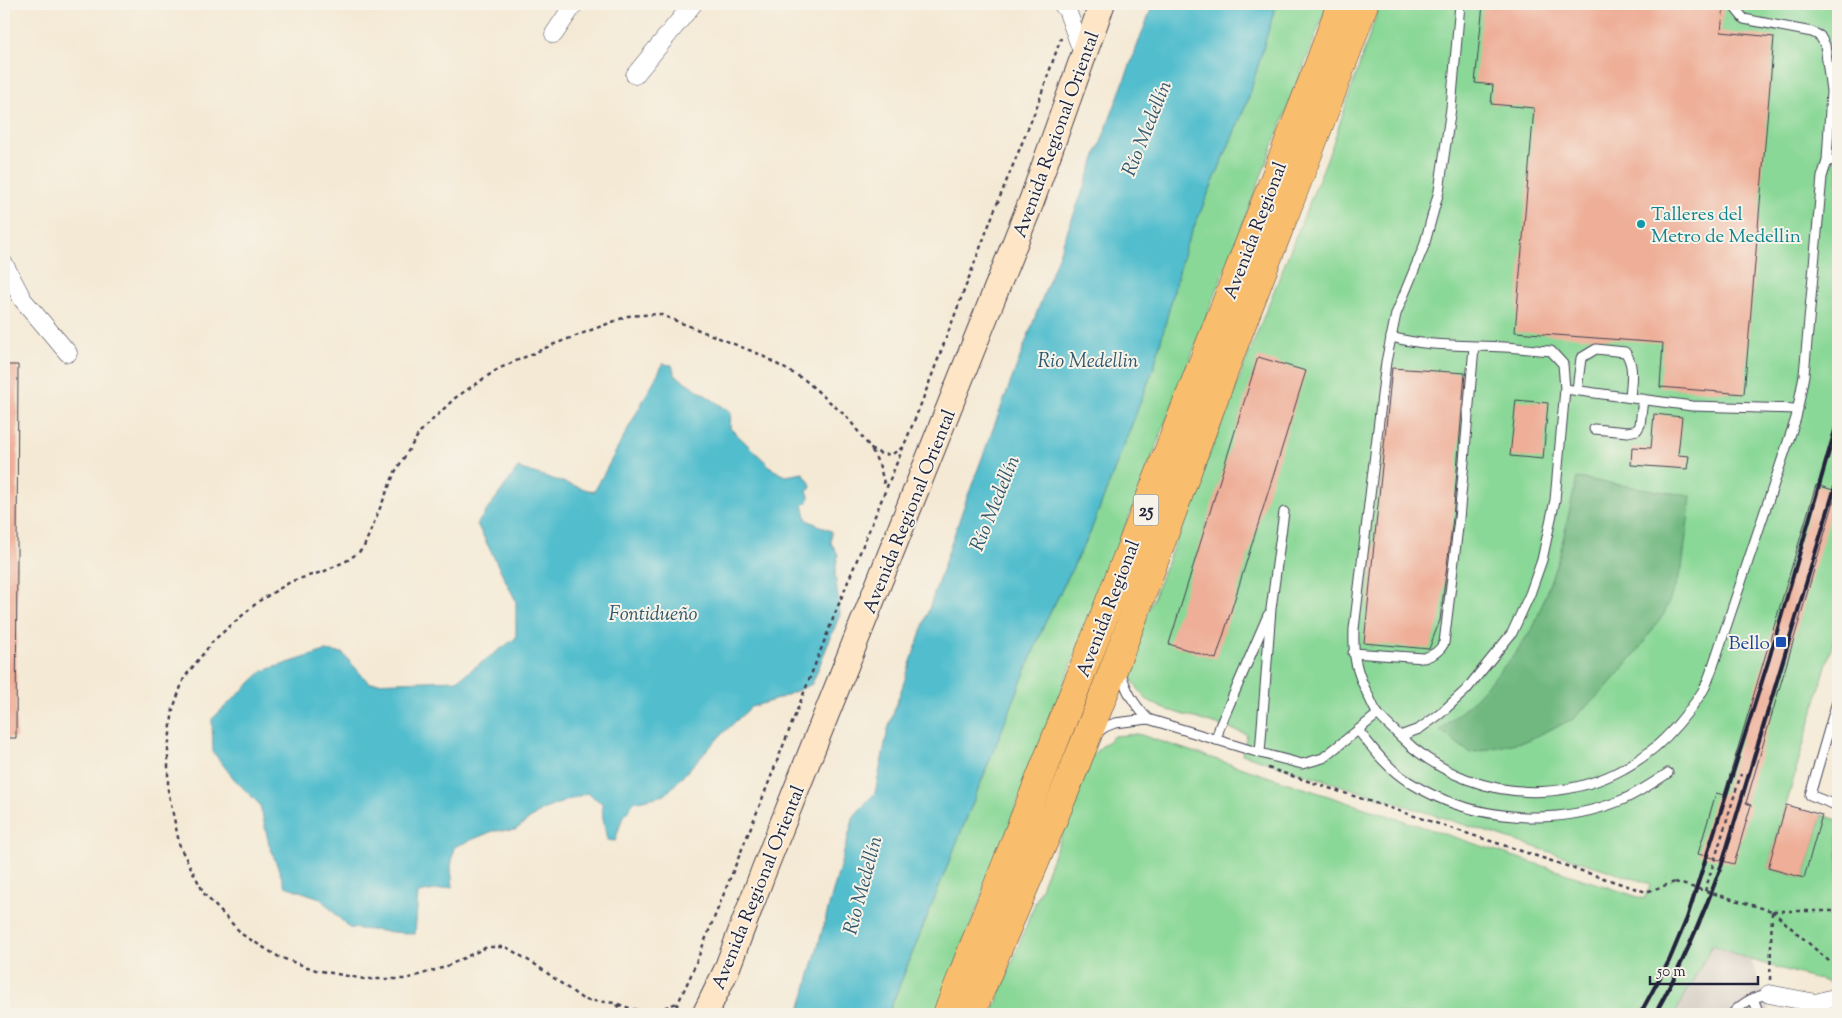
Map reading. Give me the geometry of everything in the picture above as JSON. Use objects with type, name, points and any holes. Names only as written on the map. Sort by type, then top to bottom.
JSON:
[{"type":"highway","name":"Avenida Regional","points":[[947,1014],[1177,430],[1341,4]]},
{"type":"highway","name":"Avenida Regional","points":[[971,1014],[999,943],[1060,804],[1118,657],[1259,279],[1339,75],[1364,4]]},
{"type":"main road","name":"Avenida Regional Oriental","points":[[705,1014],[726,971],[768,861],[1032,200],[1102,4]]},
{"type":"street","points":[[554,34],[574,4]]},
{"type":"street","points":[[635,74],[693,4]]},
{"type":"street","points":[[1066,9],[1084,57]]},
{"type":"street","points":[[4,264],[22,300],[68,353]]},
{"type":"street","points":[[1761,996],[1820,1008],[1838,997]]},
{"type":"lane","points":[[1460,4],[1451,108],[1440,191],[1424,246],[1396,314],[1386,362],[1354,629],[1353,653],[1360,678],[1378,714],[1412,747],[1437,765],[1466,778],[1494,788],[1527,793],[1556,791],[1590,784],[1617,772],[1645,755],[1670,734],[1686,714],[1704,687],[1752,552],[1796,418],[1804,375],[1822,177],[1827,161],[1831,91],[1825,45],[1820,36],[1812,32],[1744,19],[1735,8],[1735,4]]},
{"type":"lane","points":[[1827,161],[1838,160]]},
{"type":"lane","points":[[1391,337],[1412,342],[1505,347],[1551,352],[1562,364],[1565,389],[1556,500],[1542,560],[1530,594],[1512,633],[1466,690],[1440,714],[1419,729],[1400,736]]},
{"type":"lane","points":[[1353,653],[1424,658],[1432,656],[1444,644],[1459,519],[1474,346]]},
{"type":"lane","points":[[1577,390],[1581,358],[1596,349],[1625,352],[1630,358],[1632,365],[1630,397]]},
{"type":"lane","points":[[1565,389],[1692,406],[1798,409]]},
{"type":"lane","points":[[1594,429],[1628,432],[1637,430],[1640,425],[1643,399]]},
{"type":"lane","points":[[1260,753],[1271,609],[1284,512]]},
{"type":"lane","points":[[1216,740],[1220,726],[1271,609]]},
{"type":"lane","points":[[1118,657],[1126,690],[1148,719]]},
{"type":"lane","points":[[1838,698],[1810,795],[1838,806]]},
{"type":"lane","points":[[1083,744],[1105,727],[1115,723],[1148,719],[1302,764],[1323,758],[1378,714]]},
{"type":"lane","points":[[1358,730],[1385,762],[1408,781],[1434,796],[1459,806],[1498,815],[1524,818],[1555,816],[1591,810],[1622,800],[1668,773]]},
{"type":"lane","points":[[1732,1014],[1742,1005],[1761,996]]},
{"type":"lane","points":[[1759,1014],[1761,996]]},
{"type":"path","points":[[673,1014],[761,802],[1036,109],[1066,9]]},
{"type":"path","points":[[678,1002],[658,1010],[639,1012],[616,1003],[584,1000],[536,965],[506,947],[487,947],[445,967],[406,979],[364,979],[316,970],[280,957],[243,935],[205,895],[180,847],[168,790],[168,750],[173,709],[184,678],[214,640],[259,601],[292,581],[324,571],[348,560],[363,548],[382,500],[400,464],[420,432],[455,398],[498,369],[552,345],[628,316],[660,314],[759,354],[805,380],[848,418],[872,450],[880,467],[886,489]]},
{"type":"path","points":[[872,450],[884,455],[894,453],[903,447]]},
{"type":"path","points":[[1260,766],[1646,892],[1675,882],[1772,911],[1838,911]]},
{"type":"path","points":[[1705,891],[1741,774]]},
{"type":"path","points":[[1772,911],[1838,969]]},
{"type":"path","points":[[1761,996],[1772,911]]},
{"type":"path","points":[[616,1003],[624,1014]]},
{"type":"shaded area","points":[[1711,945],[1751,960],[1771,1014],[1675,1014]]},
{"type":"green space","points":[[1276,4],[1328,4],[936,1014],[888,1014],[1044,625],[1090,533],[1154,367],[1185,248],[1248,100]]},
{"type":"green space","points":[[1380,4],[1838,4],[1838,624],[1768,868],[1804,878],[1822,815],[1838,820],[1838,985],[1751,960],[1712,945],[1675,1014],[992,1014],[1093,754],[1114,736],[1138,734],[1644,899],[1651,884],[1242,754],[1247,734],[1162,708],[1146,699],[1133,682],[1129,660],[1331,149]]},
{"type":"green space","points":[[1577,478],[1691,496],[1682,568],[1664,614],[1636,653],[1604,690],[1573,719],[1526,741],[1470,753],[1440,730],[1471,703],[1515,654],[1535,624],[1559,557]]},
{"type":"water","name":"Rio Medellin","points":[[1153,4],[1276,4],[1248,100],[1185,248],[1154,367],[1090,533],[1044,625],[888,1014],[799,1014],[854,816],[875,793],[888,729],[964,506]]},
{"type":"water","name":"Fontidueño","points":[[663,364],[672,365],[675,375],[731,412],[730,428],[774,470],[786,476],[803,473],[810,483],[811,488],[807,491],[809,496],[808,502],[803,505],[807,520],[831,531],[831,543],[838,554],[835,573],[840,614],[812,684],[778,699],[751,707],[722,734],[665,795],[634,802],[622,819],[615,841],[607,840],[602,803],[587,793],[542,810],[515,830],[493,831],[454,847],[451,868],[453,887],[418,893],[415,934],[349,928],[320,898],[285,886],[269,844],[260,805],[235,780],[213,752],[212,719],[263,671],[325,651],[342,653],[369,683],[457,680],[516,638],[516,601],[477,524],[518,468],[594,492]]},
{"type":"building","name":"Talleres del Metro de Medellin","points":[[1483,4],[1724,4],[1721,32],[1774,37],[1744,394],[1660,387],[1663,343],[1515,332],[1534,108],[1491,104],[1493,85],[1475,83]]},
{"type":"building","points":[[1258,357],[1306,371],[1216,659],[1169,644]]},
{"type":"building","points":[[4,365],[18,365],[16,738],[4,738]]},
{"type":"building","points":[[1392,368],[1465,373],[1453,518],[1440,620],[1429,649],[1364,643]]},
{"type":"building","points":[[1516,400],[1548,403],[1543,459],[1510,456]]},
{"type":"building","points":[[1654,414],[1682,417],[1678,455],[1689,456],[1687,469],[1631,465],[1632,447],[1651,448]]},
{"type":"building","name":"Bello","points":[[1816,485],[1837,491],[1746,803],[1751,805],[1734,864],[1698,854],[1716,793],[1724,795]]},
{"type":"building","points":[[1786,805],[1822,815],[1804,878],[1768,868]]},
{"type":"railway","points":[[1640,1014],[1669,961],[1687,918],[1769,659],[1838,420]]},
{"type":"railway","points":[[1655,1014],[1692,940],[1722,864],[1838,477]]},
{"type":"place","name":"Talleres del Metro de Medellin","points":[[1641,224]]},
{"type":"place","name":"Bello","points":[[1781,642]]},
{"type":"water label","name":"Río Medellín","points":[[1146,128]]},
{"type":"water label","name":"Río Medellín","points":[[994,503]]},
{"type":"water label","name":"Río Medellín","points":[[862,885]]}]
